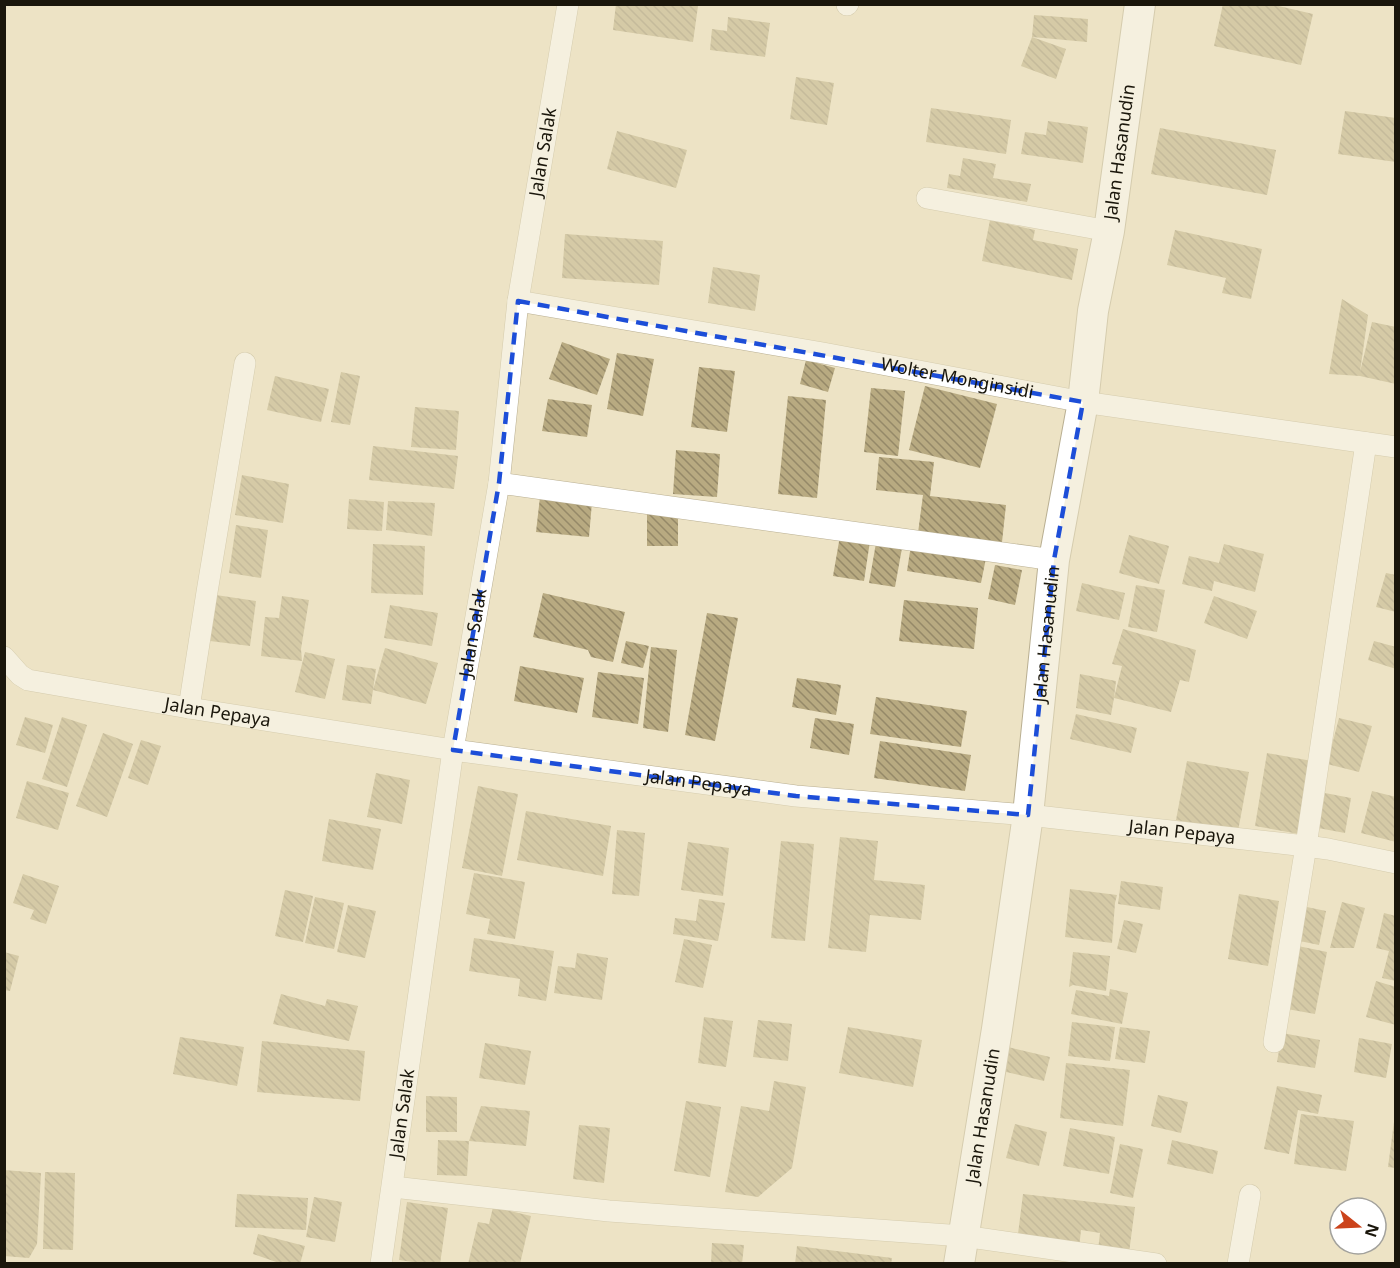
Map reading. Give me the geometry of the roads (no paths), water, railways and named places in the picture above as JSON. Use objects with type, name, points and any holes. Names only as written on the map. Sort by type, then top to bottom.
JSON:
[{"type":"main road","name":"Jalan Hasanudin","points":[[961,1250],[997,1029],[1028,814],[1054,560],[1083,402],[1093,311],[1109,231],[1140,4]]},
{"type":"street","name":"Jalan Salak","points":[[381,1263],[453,750],[499,483],[518,301],[568,4]]},
{"type":"street","points":[[927,198],[1109,231]]},
{"type":"street","name":"Wolter Monginsidi","points":[[518,301],[823,353],[1083,402],[1395,447]]},
{"type":"street","points":[[189,708],[245,363]]},
{"type":"street","points":[[1274,1042],[1306,846],[1366,443]]},
{"type":"street","points":[[499,483],[1054,560]]},
{"type":"street","name":"Jalan Pepaya","points":[[8,662],[28,680],[453,750],[796,796],[1028,814],[1306,846],[1395,864]]},
{"type":"street","points":[[393,1187],[961,1250],[1156,1263]]},
{"type":"street","points":[[1238,1263],[1250,1195]]}]
